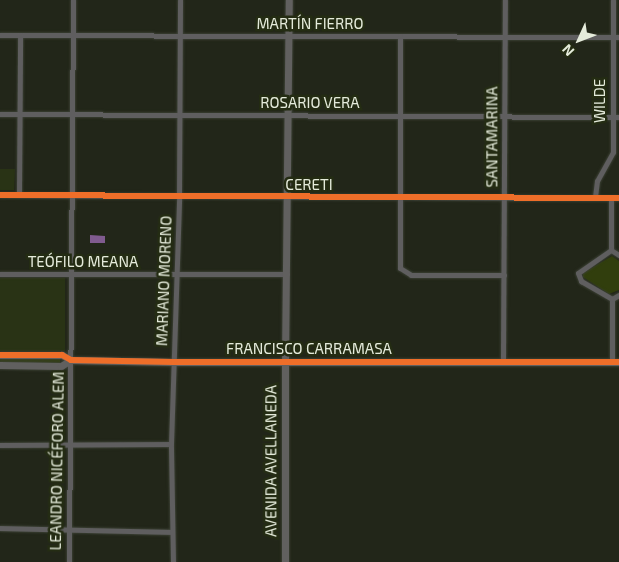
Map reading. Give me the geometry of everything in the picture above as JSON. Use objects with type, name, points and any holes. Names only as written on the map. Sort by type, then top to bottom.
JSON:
[{"type":"street","name":"LEANDRO NICÉFORO ALEM","points":[[69,562],[73,0]]},
{"type":"street","name":"MARIANO MORENO","points":[[173,562],[171,444],[179,197],[180,0]]},
{"type":"street","name":"AVENIDA AVELLANEDA","points":[[285,562],[289,0]]},
{"type":"street","name":"SANTAMARINA","points":[[503,363],[505,0]]},
{"type":"street","name":"WILDE","points":[[595,197],[596,181],[613,152],[616,116],[613,0]]},
{"type":"street","name":"MARTÍN FIERRO","points":[[0,35],[619,37]]},
{"type":"street","points":[[20,35],[20,195]]},
{"type":"street","points":[[400,36],[399,264],[403,272],[411,275],[504,274]]},
{"type":"street","name":"ROSARIO VERA","points":[[0,114],[616,116]]},
{"type":"street","name":"CERETI","points":[[0,195],[287,198],[619,198]]},
{"type":"street","points":[[611,250],[612,198]]},
{"type":"street","points":[[611,250],[619,255]]},
{"type":"street","points":[[611,250],[578,273],[581,281],[612,299]]},
{"type":"street","name":"TEÓFILO MEANA","points":[[0,274],[287,274]]},
{"type":"street","points":[[612,299],[619,295]]},
{"type":"street","points":[[612,299],[616,362]]},
{"type":"street","name":"FRANCISCO CARRAMASA","points":[[0,355],[62,355],[71,360],[174,362],[616,362]]},
{"type":"street","name":"FRANCISCO CARRAMASA","points":[[0,365],[61,366],[71,360]]},
{"type":"street","points":[[0,445],[171,444]]},
{"type":"street","points":[[0,528],[172,532]]},
{"type":"shaded area","points":[[0,169],[15,169],[14,190],[0,190]]},
{"type":"shaded area","points":[[90,235],[105,236],[105,243],[90,243]]},
{"type":"shaded area","points":[[612,256],[619,261],[619,290],[609,294],[583,277],[583,273]]},
{"type":"shaded area","points":[[0,278],[65,278],[65,351],[0,351]]},
{"type":"shaded area","points":[[0,358],[60,359],[60,364],[0,363]]},
{"type":"cycle path","points":[[0,195],[619,198]]},
{"type":"cycle path","points":[[0,355],[62,355],[71,360],[174,362],[619,362]]}]
